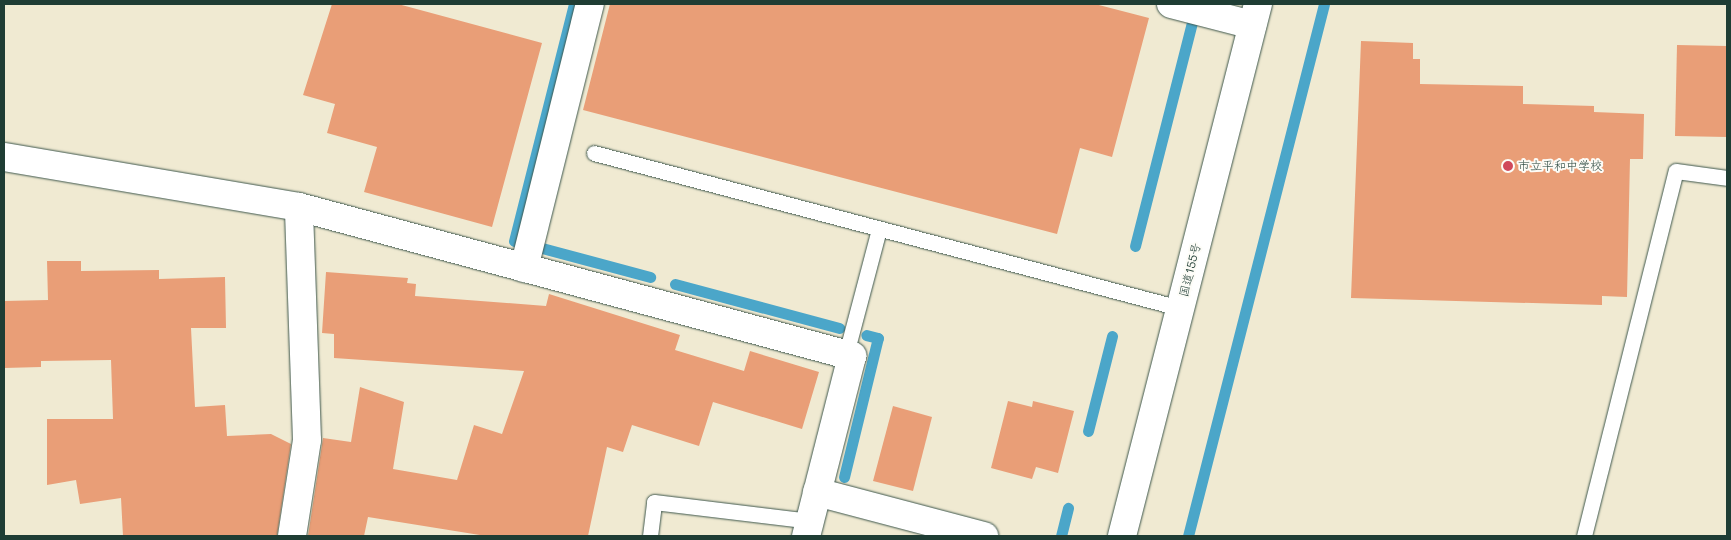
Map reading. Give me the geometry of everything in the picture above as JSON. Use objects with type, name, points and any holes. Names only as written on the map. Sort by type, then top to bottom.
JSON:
[{"type":"main road","points":[[524,268],[590,4]]},
{"type":"main road","points":[[1171,4],[1255,15]]},
{"type":"main road","name":"国道155号","points":[[1122,536],[1255,15]]},
{"type":"main road","points":[[4,157],[299,207],[852,356],[808,529]]},
{"type":"main road","points":[[292,536],[307,440],[299,207]]},
{"type":"main road","points":[[817,492],[984,536]]},
{"type":"lane","points":[[594,152],[1180,308]]},
{"type":"lane","points":[[1584,536],[1676,171],[1727,178]]},
{"type":"lane","points":[[846,354],[879,229]]},
{"type":"lane","points":[[650,536],[654,502],[808,529]]},
{"type":"building","points":[[332,4],[398,4],[542,43],[492,227],[364,192],[377,147],[327,133],[335,104],[303,95]]},
{"type":"building","points":[[610,4],[1095,4],[1149,18],[1112,157],[1080,148],[1057,234],[583,110]]},
{"type":"building","points":[[1361,41],[1413,43],[1413,59],[1420,59],[1420,84],[1523,86],[1523,104],[1594,106],[1594,112],[1644,114],[1643,159],[1630,159],[1627,297],[1602,296],[1602,305],[1351,298]]},
{"type":"building","points":[[1677,45],[1727,46],[1727,137],[1675,136]]},
{"type":"building","points":[[47,261],[81,261],[81,271],[159,270],[159,279],[225,277],[226,328],[191,328],[195,407],[225,405],[227,436],[271,434],[291,444],[277,536],[123,536],[121,498],[80,504],[76,480],[47,485],[47,419],[113,419],[111,360],[41,361],[41,367],[4,368],[4,301],[48,300]]},
{"type":"building","points":[[326,272],[408,278],[407,283],[416,284],[415,296],[546,306],[549,294],[680,335],[675,350],[744,371],[750,351],[819,372],[802,429],[713,402],[699,446],[632,425],[623,452],[607,447],[588,536],[486,536],[368,517],[364,536],[308,536],[323,438],[351,442],[360,387],[404,402],[393,469],[457,480],[474,425],[502,434],[524,371],[334,358],[334,334],[322,333]]},
{"type":"building","points":[[1008,401],[1032,407],[1033,401],[1074,411],[1058,473],[1036,467],[1032,479],[991,468]]},
{"type":"building","points":[[893,406],[932,417],[913,491],[873,481]]},
{"type":"waterway","points":[[514,241],[574,4]]},
{"type":"waterway","points":[[1188,536],[1324,4]]},
{"type":"waterway","points":[[1135,246],[1192,23]]},
{"type":"waterway","points":[[542,248],[650,277]]},
{"type":"waterway","points":[[675,284],[839,328]]},
{"type":"waterway","points":[[844,477],[878,338],[866,335]]},
{"type":"waterway","points":[[1088,431],[1112,336]]},
{"type":"waterway","points":[[1061,536],[1068,508]]},
{"type":"place","name":"市立平和中学校","points":[[1508,166]]}]
